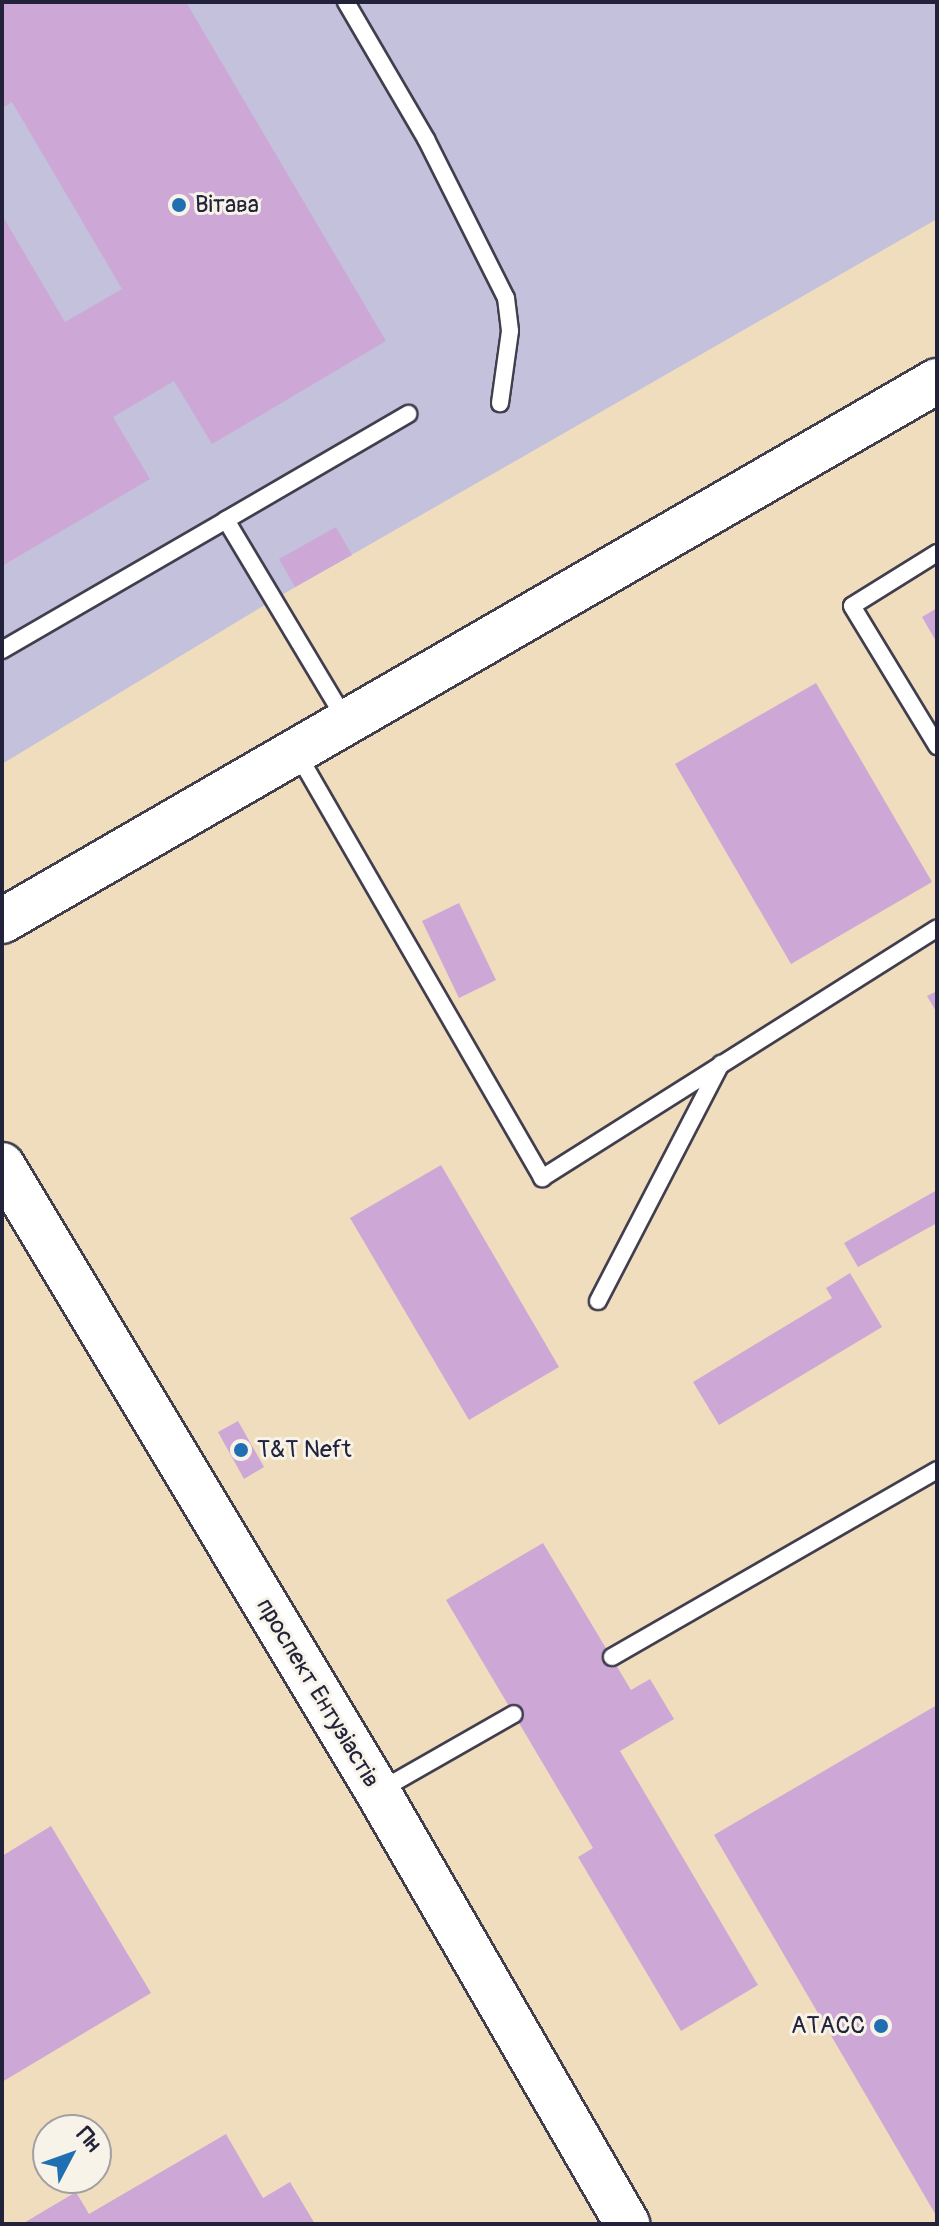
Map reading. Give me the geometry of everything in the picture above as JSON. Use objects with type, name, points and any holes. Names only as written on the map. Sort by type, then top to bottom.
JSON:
[{"type":"street","points":[[2,921],[937,381]]},
{"type":"street","name":"проспект Ентузіастів","points":[[2,1165],[378,1792],[627,2224]]},
{"type":"lane","points":[[346,2],[426,139],[506,298],[510,331],[500,403]]},
{"type":"lane","points":[[2,650],[408,414]]},
{"type":"lane","points":[[226,520],[348,723]]},
{"type":"lane","points":[[937,553],[852,606],[937,746]]},
{"type":"lane","points":[[297,753],[542,1178],[937,928]]},
{"type":"lane","points":[[598,1301],[722,1064]]},
{"type":"lane","points":[[612,1657],[937,1470]]},
{"type":"lane","points":[[378,1792],[514,1714]]},
{"type":"shaded area","points":[[2,2],[937,2],[937,219],[273,600],[2,764]]},
{"type":"building","points":[[2,2],[186,2],[386,341],[212,444],[174,381],[113,417],[150,479],[2,566],[2,215],[65,322],[122,289],[12,102],[2,108]]},
{"type":"building","points":[[336,527],[352,555],[295,587],[279,559]]},
{"type":"building","points":[[937,608],[937,643],[922,617]]},
{"type":"building","points":[[816,683],[932,882],[791,964],[675,764]]},
{"type":"building","points":[[459,903],[496,980],[459,998],[422,921]]},
{"type":"building","points":[[937,991],[937,1013],[927,996]]},
{"type":"building","points":[[441,1165],[559,1367],[469,1420],[350,1218]]},
{"type":"building","points":[[937,1190],[937,1223],[858,1267],[844,1243]]},
{"type":"building","points":[[850,1273],[882,1327],[719,1425],[693,1382],[832,1298],[826,1288]]},
{"type":"building","name":"T&T Neft","points":[[238,1421],[264,1467],[244,1479],[218,1432]]},
{"type":"building","points":[[543,1543],[631,1690],[650,1679],[674,1719],[620,1751],[758,1985],[681,2031],[578,1857],[593,1848],[446,1600]]},
{"type":"building","name":"АТАСС","points":[[937,1705],[937,2217],[714,1835]]},
{"type":"building","points":[[51,1826],[151,1993],[2,2082],[2,1856]]},
{"type":"building","points":[[226,2134],[263,2198],[290,2182],[315,2224],[22,2224],[73,2194],[77,2194],[89,2214]]},
{"type":"place","name":"Вітава","points":[[179,205]]},
{"type":"place","name":"T&T Neft","points":[[241,1450]]},
{"type":"place","name":"АТАСС","points":[[881,2026]]}]
